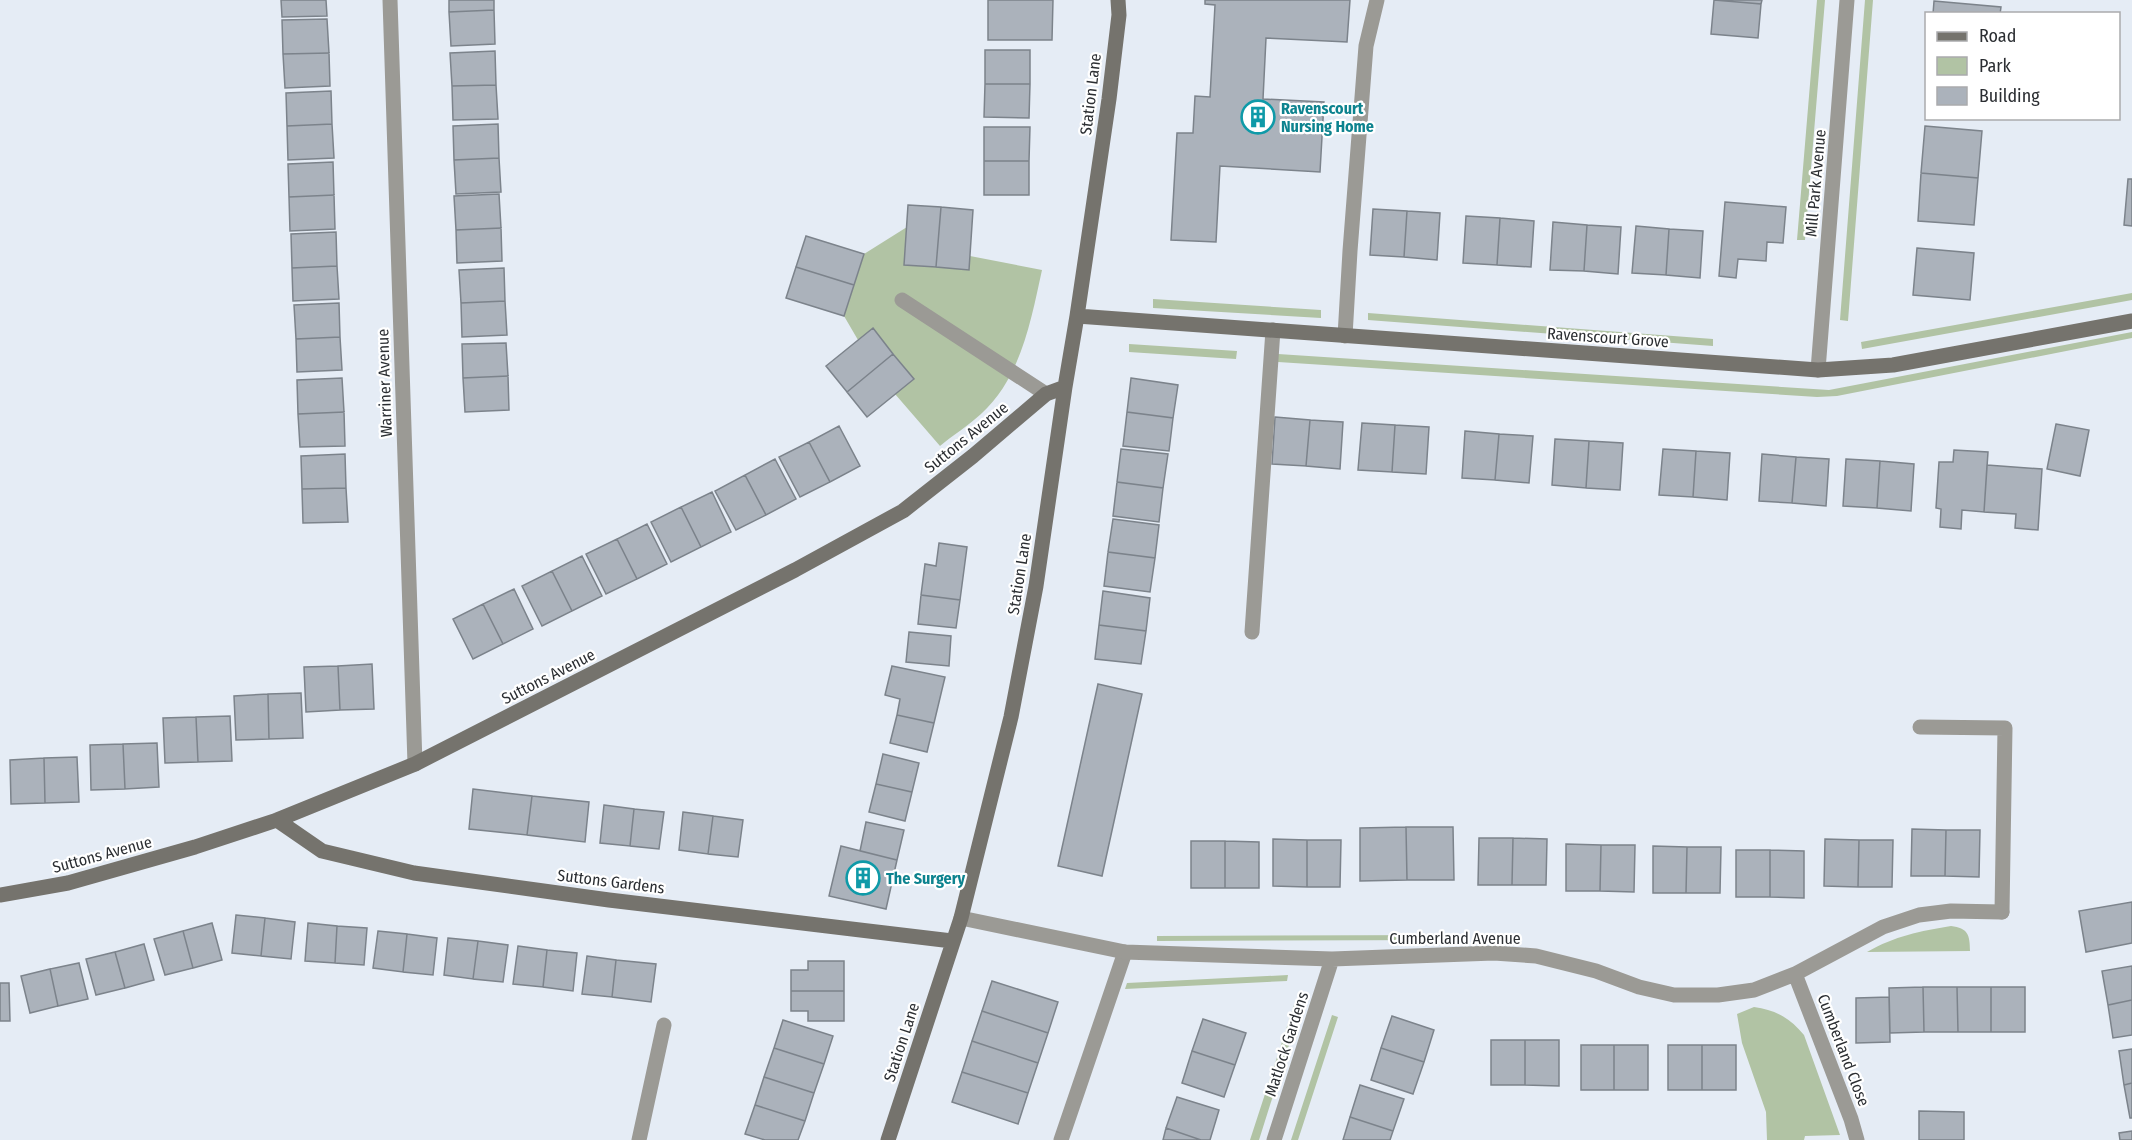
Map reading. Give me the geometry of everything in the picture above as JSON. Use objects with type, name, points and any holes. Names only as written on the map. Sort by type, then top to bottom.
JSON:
[{"type":"street","name":"Warriner Avenue","points":[[390,0],[415,764]]},
{"type":"street","name":"Station Lane","points":[[888,1140],[961,918],[1013,706],[1036,586],[1077,316],[1110,88],[1119,15],[1118,0]]},
{"type":"street","points":[[1345,336],[1366,46],[1377,0]]},
{"type":"street","name":"Mill Park Avenue","points":[[1818,370],[1847,0]]},
{"type":"street","points":[[902,300],[1046,394]]},
{"type":"street","name":"Ravenscourt Grove","points":[[1077,316],[1818,370],[1893,365],[2132,321]]},
{"type":"street","points":[[1252,632],[1273,330]]},
{"type":"street","name":"Suttons Avenue","points":[[0,895],[68,883],[195,847],[277,820],[415,764],[795,570],[903,511],[1046,394],[1065,387]]},
{"type":"street","name":"Cumberland Avenue","points":[[961,918],[1125,952],[1332,958],[1494,953],[1536,956],[1596,971],[1639,987],[1674,995],[1718,995],[1754,990],[1795,974],[1883,927],[1920,915],[1951,911],[2002,912],[2005,728],[1920,727]]},
{"type":"street","name":"Suttons Gardens","points":[[277,820],[322,851],[414,873],[609,900],[952,941]]},
{"type":"street","points":[[1061,1140],[1125,952]]},
{"type":"street","name":"Matlock Gardens","points":[[1274,1140],[1332,958]]},
{"type":"street","name":"Cumberland Close","points":[[1795,974],[1857,1140]]},
{"type":"street","points":[[639,1140],[664,1025]]},
{"type":"green space","points":[[1817,0],[1825,0],[1805,240],[1797,240]]},
{"type":"green space","points":[[1865,0],[1873,0],[1848,321],[1840,320]]},
{"type":"green space","points":[[907,227],[904,265],[968,269],[970,256],[1042,270],[1022,347],[1006,383],[995,400],[981,414],[940,446],[895,394],[914,379],[873,329],[858,340],[844,316],[864,254]]},
{"type":"green space","points":[[2132,293],[2132,300],[1862,349],[1861,342]]},
{"type":"green space","points":[[1153,299],[1321,310],[1321,318],[1153,308]]},
{"type":"green space","points":[[1368,313],[1713,339],[1713,346],[1368,320]]},
{"type":"green space","points":[[2132,332],[2132,338],[1837,396],[1817,397],[1278,362],[1278,354],[1829,390]]},
{"type":"green space","points":[[1129,344],[1237,351],[1236,359],[1129,352]]},
{"type":"green space","points":[[1951,926],[1961,928],[1967,933],[1970,951],[1867,952],[1908,935]]},
{"type":"green space","points":[[1455,935],[1455,940],[1157,941],[1157,936]]},
{"type":"green space","points":[[1288,975],[1287,981],[1125,989],[1127,983]]},
{"type":"green space","points":[[1294,1005],[1301,1007],[1259,1140],[1250,1140]]},
{"type":"green space","points":[[1754,1007],[1782,1016],[1804,1035],[1840,1135],[1805,1136],[1804,1140],[1767,1140],[1766,1112],[1742,1043],[1737,1014]]},
{"type":"green space","points":[[1332,1015],[1338,1017],[1298,1140],[1291,1140]]},
{"type":"building","points":[[281,0],[326,0],[327,16],[282,17]]},
{"type":"building","points":[[449,0],[494,0],[494,10],[449,12]]},
{"type":"building","points":[[988,0],[1053,0],[1052,40],[988,40]]},
{"type":"building","name":"Ravenscourt Nursing Home","points":[[1205,0],[1350,0],[1347,42],[1266,38],[1263,99],[1324,102],[1320,172],[1220,166],[1216,242],[1171,240],[1177,133],[1193,133],[1195,96],[1210,97],[1215,5],[1205,4]]},
{"type":"building","points":[[1714,0],[1762,0],[1761,4]]},
{"type":"building","points":[[1714,0],[1761,4],[1758,38],[1711,34]]},
{"type":"building","points":[[1934,1],[2001,7],[2000,12],[1933,12]]},
{"type":"building","points":[[494,10],[495,44],[451,46],[449,12]]},
{"type":"building","points":[[327,19],[329,53],[283,54],[282,20]]},
{"type":"building","points":[[985,50],[1030,50],[1030,84],[985,84]]},
{"type":"building","points":[[495,51],[496,85],[452,86],[450,53]]},
{"type":"building","points":[[329,53],[330,86],[285,88],[283,54]]},
{"type":"building","points":[[985,84],[1030,84],[1029,118],[984,117]]},
{"type":"building","points":[[496,85],[498,119],[453,120],[452,86]]},
{"type":"building","points":[[331,91],[332,124],[287,126],[286,93]]},
{"type":"building","points":[[332,124],[334,158],[288,160],[287,126]]},
{"type":"building","points":[[498,124],[499,158],[454,160],[453,126]]},
{"type":"building","points":[[1925,126],[1982,131],[1978,178],[1921,173]]},
{"type":"building","points":[[984,127],[1030,127],[1029,161],[984,161]]},
{"type":"building","points":[[499,158],[501,192],[456,194],[454,160]]},
{"type":"building","points":[[984,161],[1029,161],[1029,195],[984,195]]},
{"type":"building","points":[[333,162],[334,195],[289,197],[288,164]]},
{"type":"building","points":[[1921,173],[1978,178],[1974,225],[1918,221]]},
{"type":"building","points":[[2128,179],[2132,179],[2132,226],[2124,225]]},
{"type":"building","points":[[499,194],[501,228],[456,230],[454,196]]},
{"type":"building","points":[[334,195],[335,229],[290,231],[289,197]]},
{"type":"building","points":[[1725,202],[1786,207],[1783,243],[1767,242],[1766,261],[1738,259],[1736,278],[1719,276]]},
{"type":"building","points":[[908,205],[941,207],[936,267],[904,265]]},
{"type":"building","points":[[941,207],[973,210],[969,270],[936,267]]},
{"type":"building","points":[[1373,209],[1407,211],[1404,257],[1370,255]]},
{"type":"building","points":[[1407,211],[1440,213],[1437,260],[1404,257]]},
{"type":"building","points":[[1466,216],[1500,218],[1497,265],[1463,263]]},
{"type":"building","points":[[1500,218],[1534,221],[1531,267],[1497,265]]},
{"type":"building","points":[[1553,222],[1587,225],[1584,271],[1550,270]]},
{"type":"building","points":[[1587,225],[1621,227],[1618,274],[1584,271]]},
{"type":"building","points":[[1636,226],[1669,229],[1666,275],[1632,273]]},
{"type":"building","points":[[501,228],[502,261],[457,263],[456,230]]},
{"type":"building","points":[[1669,229],[1703,231],[1700,278],[1666,275]]},
{"type":"building","points":[[336,232],[337,266],[292,268],[291,234]]},
{"type":"building","points":[[806,236],[864,254],[854,285],[796,267]]},
{"type":"building","points":[[1917,248],[1974,253],[1970,300],[1913,295]]},
{"type":"building","points":[[337,266],[339,299],[293,301],[292,268]]},
{"type":"building","points":[[796,267],[854,285],[844,316],[786,298]]},
{"type":"building","points":[[504,268],[505,301],[461,303],[459,270]]},
{"type":"building","points":[[505,301],[507,335],[462,337],[461,303]]},
{"type":"building","points":[[339,303],[340,337],[296,339],[294,305]]},
{"type":"building","points":[[873,328],[893,354],[847,392],[826,366]]},
{"type":"building","points":[[340,337],[342,370],[297,372],[296,339]]},
{"type":"building","points":[[506,343],[508,376],[463,378],[462,344]]},
{"type":"building","points":[[893,354],[914,379],[867,417],[847,392]]},
{"type":"building","points":[[508,376],[509,410],[465,412],[463,378]]},
{"type":"building","points":[[342,378],[344,412],[298,414],[297,380]]},
{"type":"building","points":[[1131,378],[1178,385],[1173,418],[1127,412]]},
{"type":"building","points":[[344,412],[345,446],[300,447],[298,414]]},
{"type":"building","points":[[1127,412],[1173,418],[1169,451],[1123,446]]},
{"type":"building","points":[[1275,417],[1310,420],[1306,466],[1272,464]]},
{"type":"building","points":[[1310,420],[1343,422],[1340,469],[1306,466]]},
{"type":"building","points":[[1362,423],[1395,425],[1392,472],[1358,470]]},
{"type":"building","points":[[2056,424],[2089,430],[2080,476],[2047,469]]},
{"type":"building","points":[[1395,425],[1429,427],[1426,474],[1392,472]]},
{"type":"building","points":[[839,426],[860,466],[830,482],[809,442]]},
{"type":"building","points":[[1465,431],[1499,434],[1495,480],[1462,478]]},
{"type":"building","points":[[1499,434],[1533,436],[1529,483],[1495,480]]},
{"type":"building","points":[[1555,439],[1589,441],[1586,488],[1552,485]]},
{"type":"building","points":[[1589,441],[1623,443],[1620,490],[1586,488]]},
{"type":"building","points":[[809,442],[830,482],[800,497],[779,457]]},
{"type":"building","points":[[1121,449],[1168,454],[1163,488],[1117,482]]},
{"type":"building","points":[[1663,449],[1696,451],[1693,497],[1659,495]]},
{"type":"building","points":[[1954,450],[1988,452],[1984,512],[1962,510],[1961,529],[1940,527],[1941,509],[1936,508],[1939,462],[1953,462]]},
{"type":"building","points":[[1696,451],[1730,453],[1727,500],[1693,497]]},
{"type":"building","points":[[345,454],[346,488],[302,489],[301,456]]},
{"type":"building","points":[[1762,454],[1796,457],[1792,503],[1759,501]]},
{"type":"building","points":[[1796,457],[1829,459],[1826,506],[1792,503]]},
{"type":"building","points":[[775,459],[796,499],[766,515],[745,475]]},
{"type":"building","points":[[1846,459],[1880,461],[1877,508],[1843,506]]},
{"type":"building","points":[[1880,461],[1914,464],[1911,511],[1877,508]]},
{"type":"building","points":[[1987,465],[2042,469],[2038,530],[2015,528],[2016,514],[1984,512]]},
{"type":"building","points":[[745,475],[766,515],[736,530],[715,491]]},
{"type":"building","points":[[1117,482],[1163,488],[1159,522],[1113,516]]},
{"type":"building","points":[[346,488],[348,522],[303,523],[302,489]]},
{"type":"building","points":[[712,492],[731,532],[701,547],[681,507]]},
{"type":"building","points":[[681,507],[701,547],[671,562],[651,522]]},
{"type":"building","points":[[1113,519],[1159,525],[1155,558],[1108,552]]},
{"type":"building","points":[[647,524],[667,564],[637,579],[617,539]]},
{"type":"building","points":[[617,539],[637,579],[606,594],[586,554]]},
{"type":"building","points":[[939,543],[967,547],[960,600],[921,595],[925,564],[936,566]]},
{"type":"building","points":[[1108,552],[1155,558],[1150,592],[1104,586]]},
{"type":"building","points":[[582,556],[602,596],[572,611],[552,571]]},
{"type":"building","points":[[552,571],[572,611],[542,626],[522,586]]},
{"type":"building","points":[[514,589],[533,629],[503,644],[483,604]]},
{"type":"building","points":[[1103,591],[1150,598],[1146,631],[1099,625]]},
{"type":"building","points":[[921,595],[960,600],[956,628],[918,624]]},
{"type":"building","points":[[483,604],[503,644],[473,659],[453,619]]},
{"type":"building","points":[[1099,625],[1146,631],[1141,664],[1095,659]]},
{"type":"building","points":[[909,632],[951,636],[949,666],[906,662]]},
{"type":"building","points":[[372,664],[374,709],[340,710],[338,666]]},
{"type":"building","points":[[338,666],[340,710],[306,712],[304,667]]},
{"type":"building","points":[[892,666],[945,677],[934,723],[897,715],[900,699],[885,695]]},
{"type":"building","points":[[1098,684],[1142,694],[1102,876],[1058,866]]},
{"type":"building","points":[[301,693],[303,738],[269,739],[268,694]]},
{"type":"building","points":[[268,694],[269,739],[236,740],[234,696]]},
{"type":"building","points":[[897,715],[934,723],[927,752],[890,743]]},
{"type":"building","points":[[230,716],[232,761],[198,762],[196,717]]},
{"type":"building","points":[[196,717],[198,762],[165,763],[163,718]]},
{"type":"building","points":[[157,743],[159,787],[125,789],[123,744]]},
{"type":"building","points":[[123,744],[125,789],[91,790],[90,745]]},
{"type":"building","points":[[883,754],[919,763],[912,792],[876,784]]},
{"type":"building","points":[[77,757],[79,802],[45,803],[44,758]]},
{"type":"building","points":[[44,758],[45,803],[11,804],[10,760]]},
{"type":"building","points":[[876,784],[912,792],[905,821],[869,812]]},
{"type":"building","points":[[473,789],[532,796],[527,835],[469,829]]},
{"type":"building","points":[[532,796],[589,802],[585,842],[527,835]]},
{"type":"building","points":[[604,805],[634,809],[630,846],[600,843]]},
{"type":"building","points":[[634,809],[664,812],[659,849],[630,846]]},
{"type":"building","points":[[683,812],[713,816],[708,854],[679,850]]},
{"type":"building","points":[[713,816],[743,820],[738,857],[708,854]]},
{"type":"building","points":[[866,822],[904,830],[897,860],[860,851]]},
{"type":"building","points":[[1406,827],[1407,880],[1360,881],[1360,828]]},
{"type":"building","points":[[1406,827],[1453,827],[1454,880],[1407,880]]},
{"type":"building","points":[[1912,829],[1946,830],[1945,876],[1911,876]]},
{"type":"building","points":[[1946,830],[1980,830],[1979,877],[1945,876]]},
{"type":"building","points":[[1479,838],[1513,838],[1512,885],[1478,885]]},
{"type":"building","points":[[1513,838],[1547,839],[1546,885],[1512,885]]},
{"type":"building","points":[[1273,839],[1307,840],[1307,887],[1273,886]]},
{"type":"building","points":[[1825,839],[1859,840],[1858,887],[1824,886]]},
{"type":"building","points":[[1307,840],[1341,840],[1340,887],[1307,887]]},
{"type":"building","points":[[1859,840],[1893,840],[1892,887],[1858,887]]},
{"type":"building","points":[[1191,841],[1225,841],[1225,888],[1191,888]]},
{"type":"building","points":[[1225,841],[1259,842],[1259,888],[1225,888]]},
{"type":"building","points":[[1566,844],[1601,845],[1600,891],[1566,891]]},
{"type":"building","points":[[1601,845],[1635,845],[1634,892],[1600,891]]},
{"type":"building","name":"The Surgery","points":[[841,846],[897,860],[886,909],[829,896]]},
{"type":"building","points":[[1653,846],[1687,847],[1686,893],[1653,893]]},
{"type":"building","points":[[1687,847],[1721,847],[1720,893],[1686,893]]},
{"type":"building","points":[[1736,850],[1770,850],[1770,897],[1736,897]]},
{"type":"building","points":[[1770,850],[1804,851],[1804,898],[1770,897]]},
{"type":"building","points":[[2132,902],[2132,943],[2086,952],[2079,911]]},
{"type":"building","points":[[236,915],[265,918],[261,956],[232,953]]},
{"type":"building","points":[[265,918],[295,922],[291,959],[261,956]]},
{"type":"building","points":[[212,923],[222,960],[193,968],[183,931]]},
{"type":"building","points":[[308,923],[337,926],[335,963],[305,961]]},
{"type":"building","points":[[337,926],[367,928],[364,965],[335,963]]},
{"type":"building","points":[[183,931],[193,968],[165,975],[154,939]]},
{"type":"building","points":[[378,931],[407,934],[403,972],[373,968]]},
{"type":"building","points":[[407,934],[437,938],[433,975],[403,972]]},
{"type":"building","points":[[448,938],[478,941],[473,979],[444,975]]},
{"type":"building","points":[[478,941],[508,945],[503,982],[473,979]]},
{"type":"building","points":[[144,944],[154,980],[125,988],[115,952]]},
{"type":"building","points":[[518,946],[547,950],[543,987],[513,984]]},
{"type":"building","points":[[547,950],[577,953],[573,991],[543,987]]},
{"type":"building","points":[[115,952],[125,988],[96,995],[86,959]]},
{"type":"building","points":[[587,956],[616,960],[612,997],[582,994]]},
{"type":"building","points":[[616,960],[656,964],[651,1002],[612,997]]},
{"type":"building","points":[[808,961],[844,961],[844,991],[791,991],[791,970],[808,970]]},
{"type":"building","points":[[79,963],[88,999],[58,1006],[50,969]]},
{"type":"building","points":[[2132,966],[2132,1000],[2108,1005],[2102,971]]},
{"type":"building","points":[[50,969],[58,1006],[30,1013],[21,976]]},
{"type":"building","points":[[992,981],[1058,1002],[1048,1033],[982,1011]]},
{"type":"building","points":[[0,983],[9,983],[10,1021],[0,1021]]},
{"type":"building","points":[[1923,987],[1924,1032],[1890,1033],[1889,988]]},
{"type":"building","points":[[1923,987],[1957,987],[1958,1032],[1924,1032]]},
{"type":"building","points":[[1957,987],[1991,987],[1991,1032],[1958,1032]]},
{"type":"building","points":[[1991,987],[2025,987],[2025,1032],[1991,1032]]},
{"type":"building","points":[[791,991],[844,991],[844,1021],[808,1021],[808,1011],[791,1011]]},
{"type":"building","points":[[1889,997],[1890,1042],[1856,1043],[1856,998]]},
{"type":"building","points":[[2132,1000],[2132,1035],[2113,1038],[2108,1005]]},
{"type":"building","points":[[982,1011],[1048,1033],[1038,1063],[972,1041]]},
{"type":"building","points":[[1392,1016],[1434,1030],[1424,1062],[1381,1048]]},
{"type":"building","points":[[1203,1019],[1246,1033],[1235,1065],[1192,1051]]},
{"type":"building","points":[[783,1020],[833,1036],[824,1064],[774,1048]]},
{"type":"building","points":[[1491,1040],[1525,1040],[1525,1085],[1491,1085]]},
{"type":"building","points":[[1525,1040],[1559,1040],[1559,1086],[1525,1085]]},
{"type":"building","points":[[972,1041],[1038,1063],[1028,1093],[962,1072]]},
{"type":"building","points":[[1581,1045],[1614,1045],[1614,1090],[1581,1090]]},
{"type":"building","points":[[1614,1045],[1648,1045],[1648,1090],[1614,1090]]},
{"type":"building","points":[[1668,1045],[1702,1045],[1702,1090],[1668,1090]]},
{"type":"building","points":[[1702,1045],[1736,1045],[1736,1090],[1702,1090]]},
{"type":"building","points":[[774,1048],[824,1064],[814,1093],[764,1077]]},
{"type":"building","points":[[1381,1048],[1424,1062],[1413,1094],[1371,1080]]},
{"type":"building","points":[[2132,1049],[2132,1083],[2124,1085],[2119,1051]]},
{"type":"building","points":[[1192,1051],[1235,1065],[1224,1097],[1182,1083]]},
{"type":"building","points":[[962,1072],[1028,1093],[1018,1124],[952,1102]]},
{"type":"building","points":[[764,1077],[814,1093],[805,1121],[755,1105]]},
{"type":"building","points":[[2132,1083],[2132,1118],[2130,1118],[2124,1085]]},
{"type":"building","points":[[1360,1085],[1404,1099],[1393,1131],[1350,1117]]},
{"type":"building","points":[[1177,1097],[1219,1110],[1210,1140],[1201,1140],[1166,1128]]},
{"type":"building","points":[[755,1105],[805,1121],[798,1140],[765,1140],[745,1134]]},
{"type":"building","points":[[1919,1111],[1964,1112],[1964,1140],[1919,1140]]},
{"type":"building","points":[[1350,1117],[1393,1131],[1390,1140],[1343,1140]]},
{"type":"building","points":[[1166,1128],[1201,1140],[1163,1140]]},
{"type":"building","points":[[2132,1131],[2132,1140],[2120,1140],[2119,1133]]},
{"type":"place","name":"Ravenscourt Nursing Home","points":[[1258,117]]},
{"type":"place","name":"The Surgery","points":[[863,878]]}]
